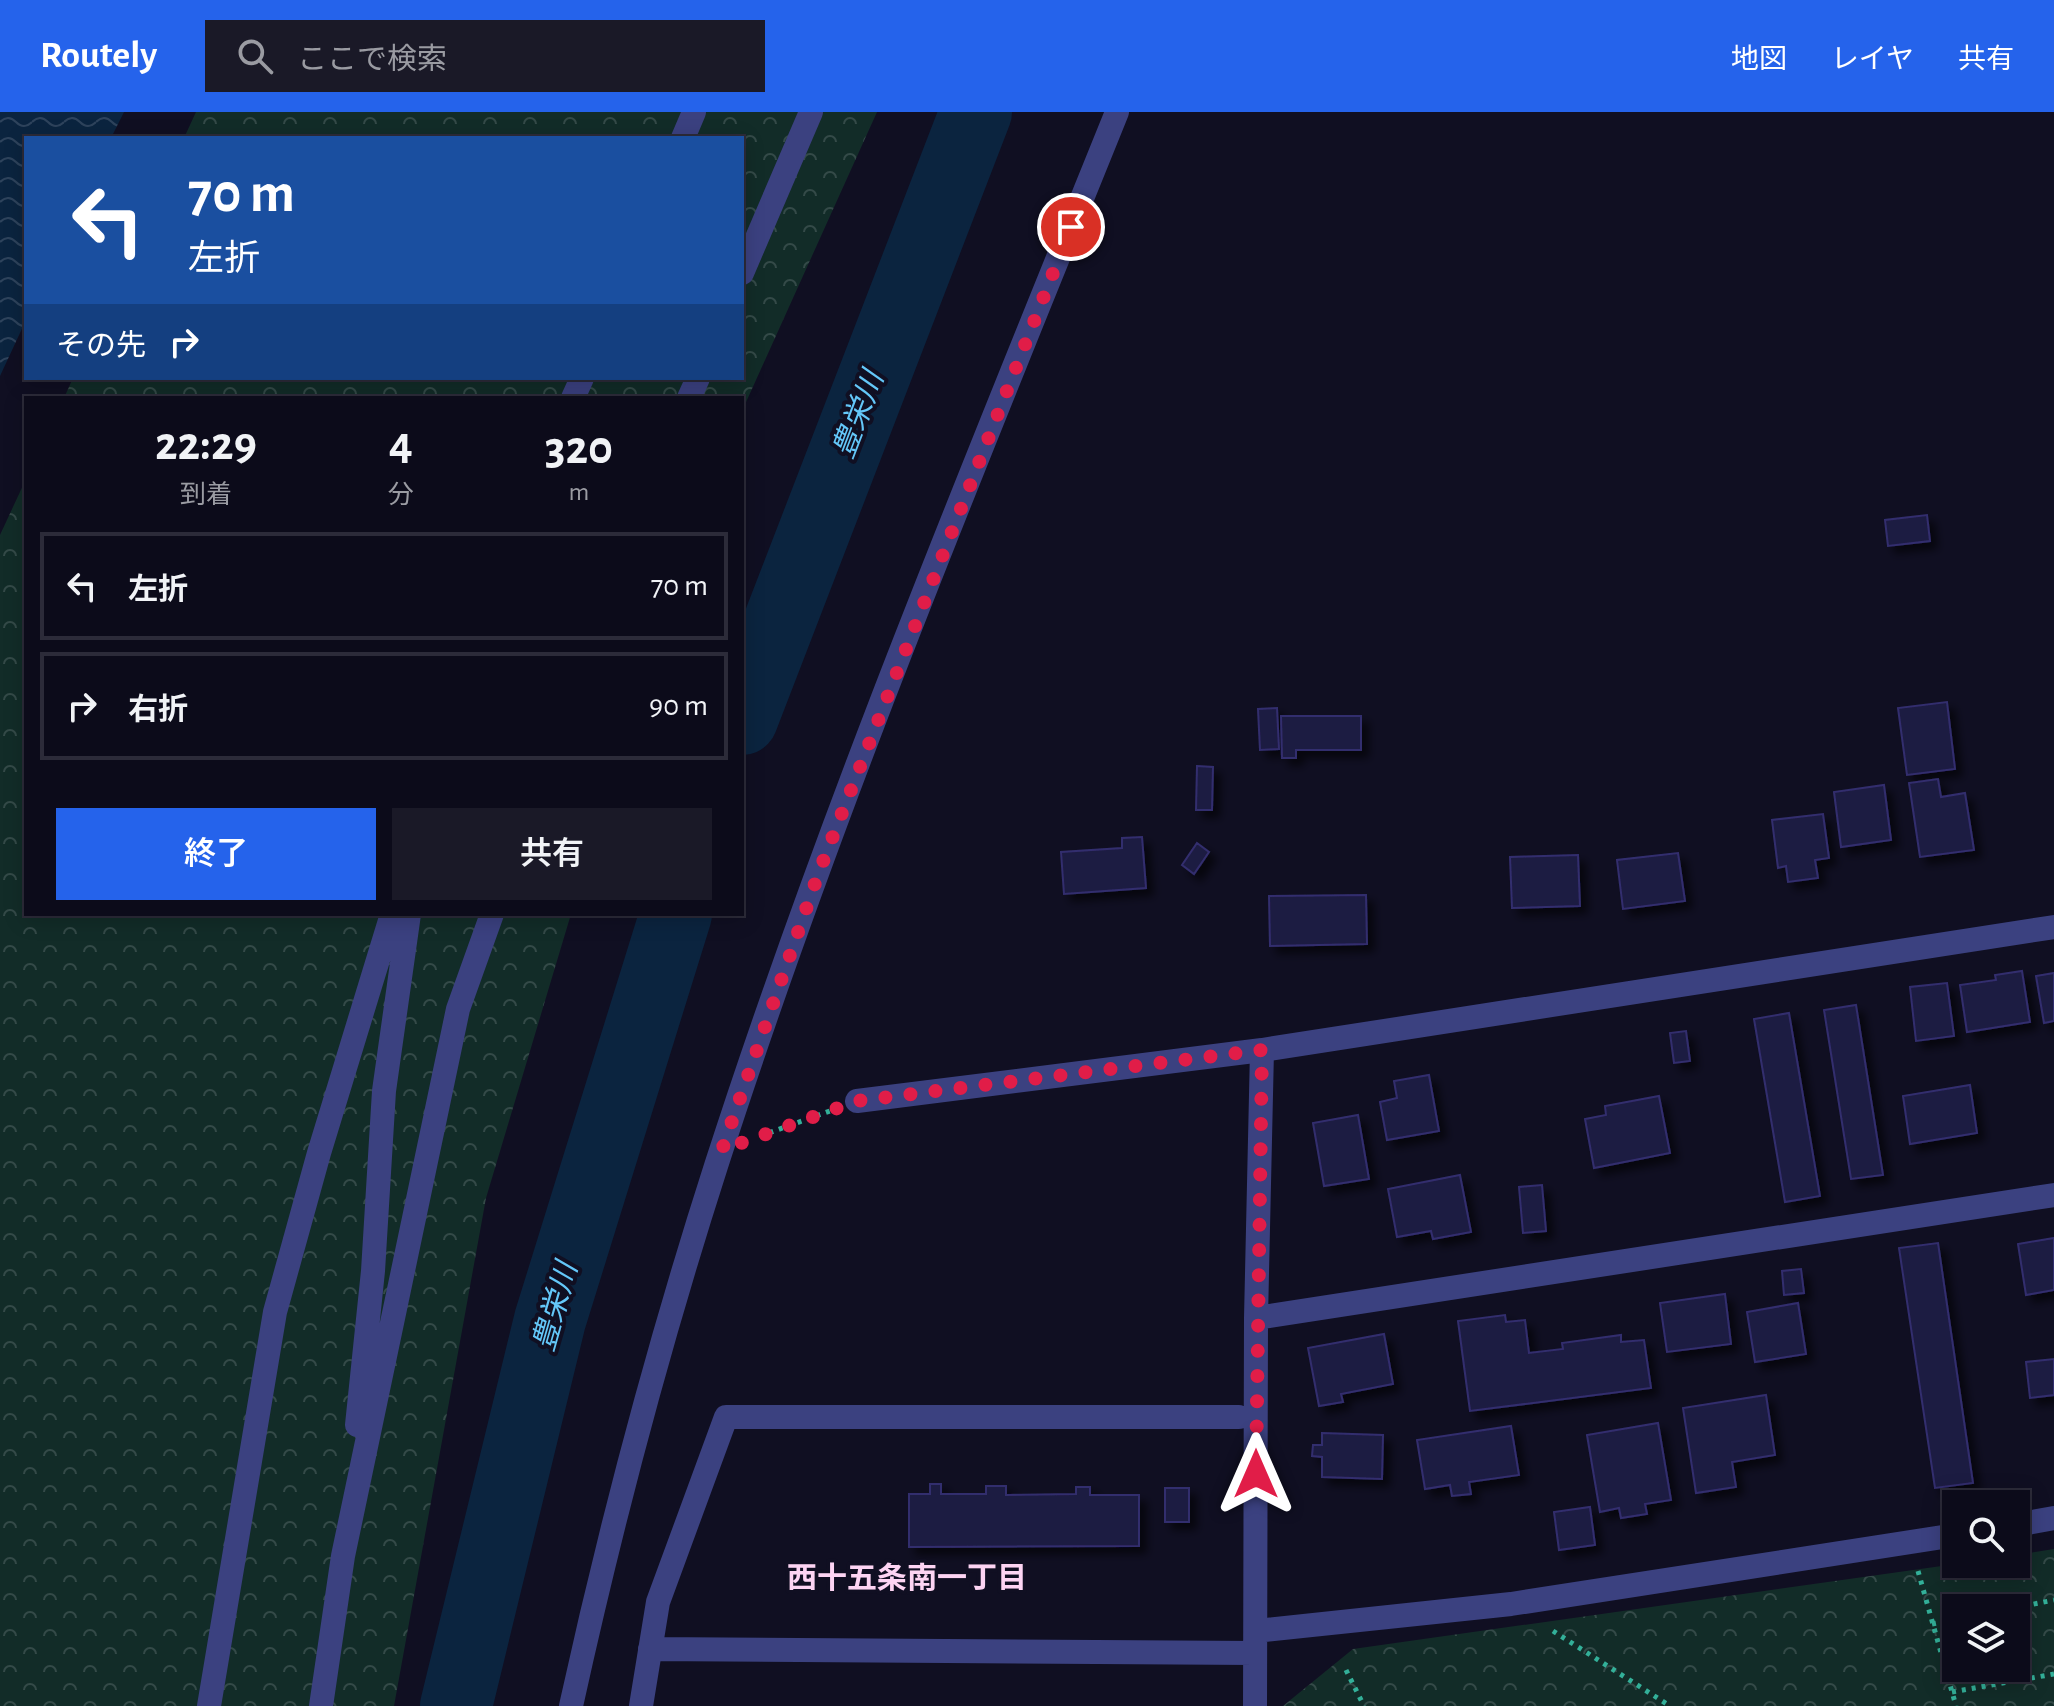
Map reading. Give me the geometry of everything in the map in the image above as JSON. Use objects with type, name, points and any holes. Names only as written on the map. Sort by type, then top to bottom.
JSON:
[{"type":"street","points":[[684,136],[694,112]]},
{"type":"street","points":[[744,268],[811,112]]},
{"type":"street","points":[[571,1706],[660,1351],[722,1150],[819,872],[990,427],[1117,112]]},
{"type":"street","points":[[209,1706],[275,1312],[319,1153],[391,916]]},
{"type":"street","points":[[321,1706],[343,1556],[373,1271],[384,1091],[409,916]]},
{"type":"street","points":[[343,1556],[458,1009],[491,916]]},
{"type":"street","points":[[857,1101],[1262,1050],[2054,927]]},
{"type":"street","points":[[1255,1706],[1256,1318],[1262,1050]]},
{"type":"street","points":[[1256,1318],[2054,1195]]},
{"type":"street","points":[[641,1706],[658,1602],[726,1417],[1239,1417]]},
{"type":"street","points":[[2030,1522],[2054,1518]]},
{"type":"street","points":[[650,1649],[1256,1642],[1942,1537]]},
{"type":"path","points":[[722,1150],[857,1101]]},
{"type":"path","points":[[1910,1543],[1956,1706]]},
{"type":"path","points":[[2030,1605],[2054,1600]]},
{"type":"path","points":[[1511,1604],[1670,1706]]},
{"type":"path","points":[[1932,1624],[1942,1622]]},
{"type":"path","points":[[1346,1670],[1364,1706]]},
{"type":"path","points":[[1952,1692],[2054,1674]]},
{"type":"green space","points":[[196,112],[877,112],[744,407],[744,396],[65,396],[72,380],[744,380],[744,136],[185,136]]},
{"type":"green space","points":[[24,483],[24,916],[570,916],[486,1198],[394,1706],[0,1706],[0,535]]},
{"type":"green space","points":[[2054,1549],[2054,1706],[1283,1706],[1353,1649],[1942,1566],[1942,1578],[2030,1578],[2030,1553]]},
{"type":"water","points":[[0,112],[124,112],[112,136],[24,136],[24,324],[0,376]]},
{"type":"building","points":[[1927,515],[1930,541],[1888,546],[1885,520]]},
{"type":"building","points":[[1947,702],[1955,769],[1907,775],[1898,708]]},
{"type":"building","points":[[1277,708],[1279,749],[1260,750],[1258,709]]},
{"type":"building","points":[[1281,716],[1361,716],[1361,750],[1296,750],[1296,758],[1282,758]]},
{"type":"building","points":[[1197,766],[1213,767],[1212,810],[1196,810]]},
{"type":"building","points":[[1938,779],[1941,797],[1965,793],[1974,850],[1920,857],[1909,783]]},
{"type":"building","points":[[1884,785],[1891,840],[1841,847],[1834,792]]},
{"type":"building","points":[[1823,814],[1829,858],[1815,860],[1818,878],[1788,882],[1786,866],[1778,868],[1772,820]]},
{"type":"building","points":[[1142,837],[1146,888],[1064,894],[1061,852],[1122,848],[1122,838]]},
{"type":"building","points":[[1197,843],[1209,852],[1194,874],[1182,865]]},
{"type":"building","points":[[1678,853],[1685,901],[1623,909],[1617,860]]},
{"type":"building","points":[[1578,855],[1580,906],[1512,908],[1510,857]]},
{"type":"building","points":[[1366,895],[1367,944],[1270,946],[1269,896]]},
{"type":"building","points":[[2022,971],[2030,1022],[1967,1032],[1960,985],[1996,980],[1995,975]]},
{"type":"building","points":[[2054,973],[2054,1021],[2044,1023],[2036,976]]},
{"type":"building","points":[[1947,983],[1954,1036],[1916,1041],[1910,987]]},
{"type":"building","points":[[1856,1005],[1883,1175],[1851,1179],[1824,1010]]},
{"type":"building","points":[[1789,1013],[1820,1196],[1785,1202],[1754,1019]]},
{"type":"building","points":[[1686,1031],[1690,1061],[1674,1063],[1670,1033]]},
{"type":"building","points":[[1429,1075],[1439,1131],[1387,1140],[1380,1102],[1397,1098],[1394,1081]]},
{"type":"building","points":[[1970,1085],[1977,1133],[1910,1144],[1903,1096]]},
{"type":"building","points":[[1659,1096],[1670,1153],[1594,1168],[1585,1119],[1606,1115],[1605,1106]]},
{"type":"building","points":[[1358,1115],[1369,1179],[1324,1186],[1313,1123]]},
{"type":"building","points":[[1460,1175],[1471,1232],[1433,1239],[1431,1231],[1397,1237],[1388,1189]]},
{"type":"building","points":[[1542,1185],[1546,1231],[1523,1233],[1519,1187]]},
{"type":"building","points":[[2054,1238],[2054,1290],[2026,1295],[2018,1244]]},
{"type":"building","points":[[1938,1243],[1973,1483],[1935,1488],[1899,1248]]},
{"type":"building","points":[[1801,1269],[1804,1293],[1784,1295],[1782,1271]]},
{"type":"building","points":[[1725,1294],[1731,1344],[1667,1352],[1660,1303]]},
{"type":"building","points":[[1798,1303],[1806,1354],[1755,1362],[1747,1312]]},
{"type":"building","points":[[1505,1315],[1506,1322],[1525,1320],[1529,1353],[1563,1349],[1562,1343],[1621,1335],[1621,1342],[1644,1340],[1651,1388],[1470,1411],[1458,1321]]},
{"type":"building","points":[[1384,1334],[1393,1384],[1341,1394],[1343,1402],[1319,1406],[1308,1348]]},
{"type":"building","points":[[2054,1359],[2054,1395],[2030,1398],[2026,1362]]},
{"type":"building","points":[[1766,1395],[1775,1455],[1732,1462],[1736,1487],[1696,1493],[1683,1408]]},
{"type":"building","points":[[1658,1423],[1671,1500],[1645,1504],[1647,1514],[1621,1518],[1619,1508],[1600,1512],[1587,1435]]},
{"type":"building","points":[[1511,1426],[1519,1475],[1469,1482],[1471,1494],[1452,1496],[1450,1485],[1425,1489],[1417,1440]]},
{"type":"building","points":[[1322,1433],[1383,1435],[1382,1479],[1322,1477],[1322,1457],[1312,1456],[1313,1445],[1322,1445]]},
{"type":"building","points":[[930,1484],[941,1484],[941,1494],[986,1494],[986,1486],[1006,1486],[1006,1495],[1076,1494],[1076,1487],[1090,1487],[1090,1495],[1139,1495],[1139,1546],[909,1547],[909,1494],[930,1494]]},
{"type":"building","points":[[1165,1488],[1189,1488],[1189,1522],[1165,1522]]},
{"type":"building","points":[[1590,1507],[1595,1545],[1559,1550],[1554,1512]]},
{"type":"waterway","name":"豊栄川","points":[[744,714],[976,112]]},
{"type":"waterway","name":"豊栄川","points":[[456,1706],[550,1320],[675,916]]},
{"type":"district","name":"西十五条南一丁目","points":[[907,1579]]},
{"type":"route","points":[[1071,227],[990,427],[819,872],[722,1150],[857,1101],[1262,1050],[1256,1474]]}]
